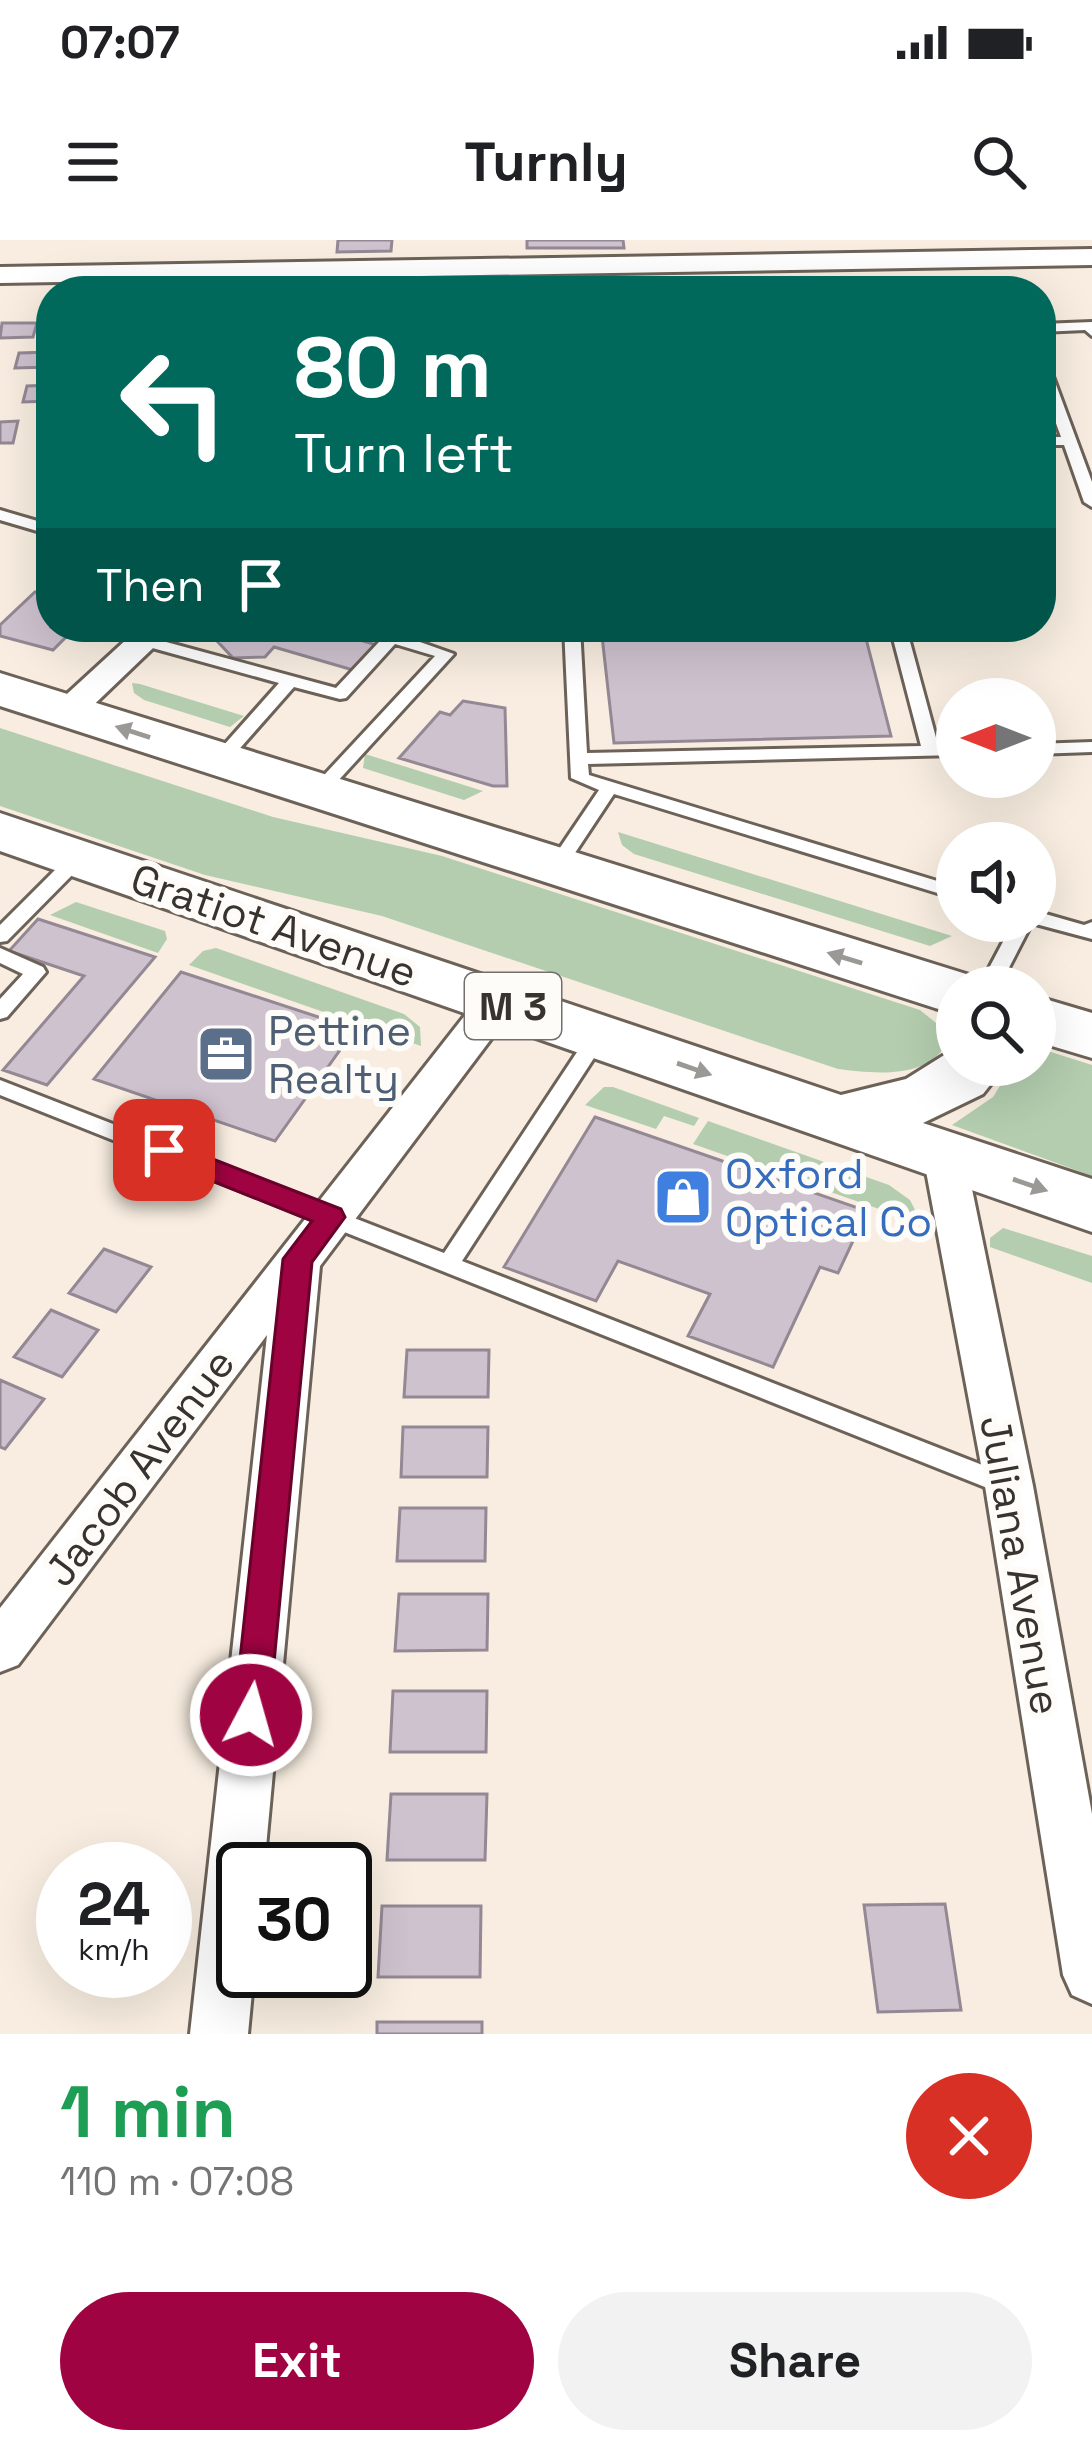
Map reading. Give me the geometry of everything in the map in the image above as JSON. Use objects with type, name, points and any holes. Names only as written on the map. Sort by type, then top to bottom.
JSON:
[{"type":"main road","points":[[0,689],[936,986]]},
{"type":"main road","name":"Gratiot Avenue","points":[[0,831],[1092,1206]]},
{"type":"main road","points":[[1056,1025],[1092,1036]]},
{"type":"main road","points":[[840,1120],[929,1097],[952,1086]]},
{"type":"street","points":[[250,276],[256,240]]},
{"type":"street","points":[[321,276],[682,251],[1045,249],[1092,257]]},
{"type":"street","points":[[0,275],[42,276]]},
{"type":"street","points":[[68,711],[143,642]]},
{"type":"street","name":"Jacob Avenue","points":[[0,1648],[498,1001]]},
{"type":"street","name":"Juliana Avenue","points":[[944,1155],[1009,1486],[1092,1975]]},
{"type":"street","points":[[219,2034],[298,1259]]},
{"type":"lane","points":[[1056,328],[1091,327]]},
{"type":"lane","points":[[1056,404],[1070,441],[1084,458],[1092,502]]},
{"type":"lane","points":[[1056,441],[1070,441]]},
{"type":"lane","points":[[0,515],[36,526]]},
{"type":"lane","points":[[175,642],[340,694],[389,642]]},
{"type":"lane","points":[[319,790],[446,654],[418,642]]},
{"type":"lane","points":[[573,642],[580,778],[936,887]]},
{"type":"lane","points":[[902,642],[931,751]]},
{"type":"lane","points":[[221,760],[290,681]]},
{"type":"lane","points":[[1056,748],[1092,747]]},
{"type":"lane","points":[[578,759],[936,751]]},
{"type":"lane","points":[[556,867],[609,788]]},
{"type":"lane","points":[[0,936],[78,858]]},
{"type":"lane","points":[[1056,923],[1089,933],[1092,928]]},
{"type":"lane","points":[[0,955],[36,972],[0,1012]]},
{"type":"lane","points":[[449,1263],[598,1036]]},
{"type":"lane","points":[[0,1087],[1009,1486]]},
{"type":"green space","points":[[132,683],[244,716],[230,727],[144,700],[134,693]]},
{"type":"green space","points":[[0,728],[273,817],[442,856],[920,1010],[936,1023],[936,1057],[896,1072],[838,1069],[382,916],[205,875],[0,806]]},
{"type":"green space","points":[[365,754],[483,791],[464,800],[363,768]]},
{"type":"green space","points":[[618,832],[936,931],[939,942],[930,946],[634,854],[622,845]]},
{"type":"green space","points":[[76,902],[165,931],[167,939],[158,953],[50,915]]},
{"type":"green space","points":[[216,948],[404,1014],[420,1027],[421,1046],[189,965],[203,951]]},
{"type":"green space","points":[[1056,1054],[1092,1065],[1092,1176],[952,1125],[993,1097],[1000,1086],[1056,1086]]},
{"type":"green space","points":[[604,1087],[699,1118],[694,1126],[664,1116],[656,1129],[585,1105]]},
{"type":"green space","points":[[708,1121],[889,1185],[910,1200],[922,1224],[693,1144]]},
{"type":"green space","points":[[1003,1228],[1092,1256],[1092,1283],[990,1247],[990,1238]]},
{"type":"building","points":[[338,240],[392,240],[391,251],[337,252]]},
{"type":"building","points":[[527,240],[623,240],[624,248],[527,248]]},
{"type":"building","points":[[2,323],[36,323],[33,337],[0,338]]},
{"type":"building","points":[[36,352],[36,367],[15,368],[19,353]]},
{"type":"building","points":[[27,386],[36,386],[36,402],[23,402]]},
{"type":"building","points":[[18,421],[13,443],[0,443],[0,422]]},
{"type":"building","points":[[36,592],[36,642],[61,642],[53,650],[0,636],[0,625]]},
{"type":"building","points":[[218,642],[377,645],[353,670],[274,647],[265,657],[233,658]]},
{"type":"building","points":[[603,642],[867,642],[891,736],[614,743]]},
{"type":"building","points":[[463,701],[505,708],[507,786],[399,758],[440,712],[450,715]]},
{"type":"building","points":[[38,919],[155,957],[47,1085],[3,1070],[84,976],[9,951]]},
{"type":"building","points":[[181,972],[355,1029],[275,1141],[94,1079]]},
{"type":"building","points":[[595,1117],[867,1211],[838,1273],[820,1267],[773,1367],[688,1336],[710,1294],[618,1261],[596,1301],[504,1267]]},
{"type":"building","points":[[104,1249],[151,1267],[116,1312],[69,1293]]},
{"type":"building","points":[[51,1310],[98,1330],[62,1377],[14,1357]]},
{"type":"building","points":[[407,1350],[489,1350],[488,1397],[404,1397]]},
{"type":"building","points":[[0,1380],[44,1399],[5,1449],[0,1447]]},
{"type":"building","points":[[403,1427],[488,1427],[487,1477],[401,1477]]},
{"type":"building","points":[[400,1508],[486,1508],[485,1561],[397,1561]]},
{"type":"building","points":[[399,1594],[488,1594],[487,1650],[395,1651]]},
{"type":"building","points":[[393,1691],[487,1691],[486,1752],[390,1752]]},
{"type":"building","points":[[391,1794],[487,1794],[485,1860],[387,1860]]},
{"type":"building","points":[[945,1904],[961,2010],[878,2012],[864,1905]]},
{"type":"building","points":[[382,1906],[481,1906],[480,1977],[378,1977]]},
{"type":"building","points":[[377,2022],[482,2022],[482,2034],[377,2034]]},
{"type":"place","name":"Pettine Realty","points":[[226,1054]]},
{"type":"place","name":"Oxford Optical Co","points":[[683,1197]]},
{"type":"route","points":[[164,1150],[331,1217],[298,1259],[251,1715]]}]
